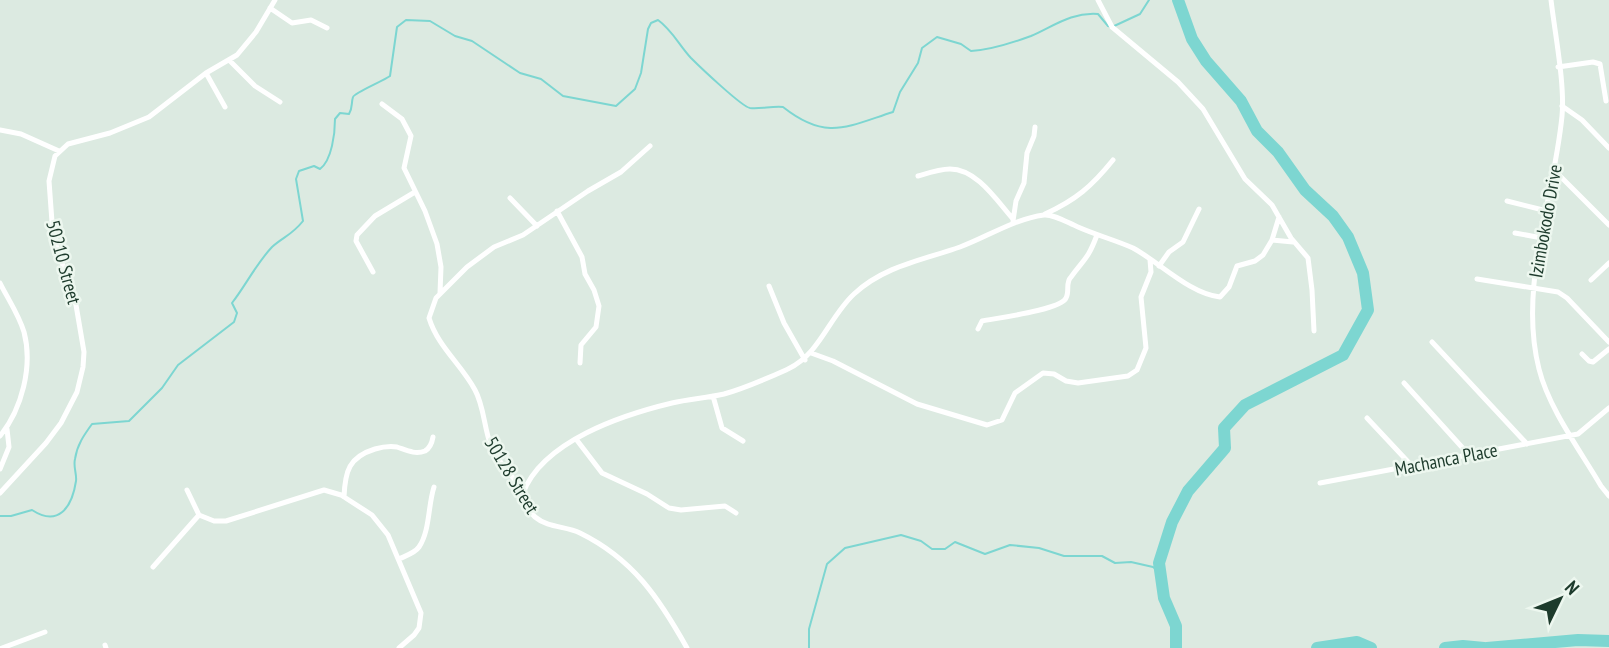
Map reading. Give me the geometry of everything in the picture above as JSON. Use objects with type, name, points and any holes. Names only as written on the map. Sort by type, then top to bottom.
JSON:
[{"type":"street","points":[[0,130],[21,134],[59,151],[68,144],[110,133],[149,117],[206,73],[243,50],[275,0]]},
{"type":"street","points":[[1098,0],[1112,27],[1178,82],[1203,109],[1245,179],[1272,205],[1293,242],[1303,252],[1310,266],[1314,331]]},
{"type":"street","name":"Izimbokodo Drive","points":[[1551,0],[1562,106],[1554,170],[1533,288],[1532,330],[1539,370],[1553,405],[1609,496]]},
{"type":"street","points":[[270,8],[292,23],[311,20],[327,28]]},
{"type":"street","points":[[229,60],[255,86],[280,102]]},
{"type":"street","points":[[1558,67],[1593,62],[1600,64],[1606,101]]},
{"type":"street","points":[[206,73],[225,107]]},
{"type":"street","points":[[382,104],[402,119],[409,129],[411,141],[404,169],[437,244],[441,267],[440,293]]},
{"type":"street","points":[[1562,106],[1582,120],[1609,149]]},
{"type":"street","points":[[1013,221],[1016,201],[1025,179],[1027,153],[1035,127]]},
{"type":"street","points":[[440,293],[483,254],[537,226],[621,172],[650,146]]},
{"type":"street","name":"50210 Street","points":[[0,493],[61,423],[77,392],[83,367],[84,352],[76,305],[57,248],[49,199],[49,174],[59,151]]},
{"type":"street","points":[[523,493],[537,466],[576,439],[649,410],[743,387],[804,360],[846,302],[870,282],[907,262],[961,246],[1013,221],[1045,215],[1079,197],[1113,160]]},
{"type":"street","points":[[918,176],[950,169],[968,173],[1013,221]]},
{"type":"street","points":[[1554,170],[1609,225]]},
{"type":"street","points":[[373,272],[359,248],[356,235],[375,216],[415,192]]},
{"type":"street","points":[[510,198],[537,226]]},
{"type":"street","points":[[1507,201],[1547,211]]},
{"type":"street","points":[[1158,266],[1183,242],[1199,209]]},
{"type":"street","points":[[557,211],[582,257],[585,274],[599,306],[596,327],[581,345],[580,363]]},
{"type":"street","points":[[1045,215],[1122,243],[1181,280],[1220,297],[1229,287],[1237,266],[1259,258],[1272,240],[1279,217]]},
{"type":"street","points":[[1515,233],[1542,238]]},
{"type":"street","points":[[978,329],[982,321],[1050,308],[1062,303],[1067,298],[1068,279],[1087,259],[1097,235]]},
{"type":"street","points":[[1272,240],[1293,242]]},
{"type":"street","points":[[811,353],[833,361],[917,404],[981,424],[993,425],[1002,420],[1015,393],[1040,374],[1054,374],[1078,383],[1128,376],[1137,370],[1146,348],[1141,297],[1151,272],[1150,260]]},
{"type":"street","points":[[1591,280],[1609,263]]},
{"type":"street","points":[[1478,279],[1562,294],[1609,342]]},
{"type":"street","points":[[0,283],[3,297],[20,322],[26,351],[21,393],[0,436]]},
{"type":"street","points":[[769,286],[784,323],[804,360]]},
{"type":"street","name":"50128 Street","points":[[440,293],[429,313],[431,325],[445,350],[479,397],[484,426],[492,448],[523,493],[528,507],[537,519],[581,533],[632,568],[660,601],[687,648]]},
{"type":"street","points":[[1432,342],[1527,444]]},
{"type":"street","points":[[1583,355],[1592,362],[1609,349]]},
{"type":"street","points":[[1404,383],[1469,454]]},
{"type":"street","points":[[713,396],[722,428],[743,441]]},
{"type":"street","points":[[1572,435],[1585,430],[1609,408]]},
{"type":"street","points":[[1367,418],[1411,466]]},
{"type":"street","points":[[0,469],[9,447],[6,428]]},
{"type":"street","name":"Machanca Place","points":[[1320,483],[1572,435]]},
{"type":"street","points":[[344,497],[349,469],[356,457],[388,447],[422,452],[429,447],[433,437]]},
{"type":"street","points":[[576,439],[602,473],[647,494],[669,508],[681,510],[725,506],[736,513]]},
{"type":"street","points":[[1601,486],[1609,485]]},
{"type":"street","points":[[399,559],[419,547],[434,487]]},
{"type":"street","points":[[187,490],[199,515],[214,521],[226,521],[324,490],[344,497],[379,522],[399,559],[419,606],[421,621],[414,635],[399,648]]},
{"type":"street","points":[[153,567],[199,515]]},
{"type":"street","points":[[2,648],[45,632]]},
{"type":"waterway","points":[[0,516],[32,510],[49,516],[62,512],[74,491],[77,449],[92,424],[129,421],[162,388],[178,365],[234,322],[237,313],[232,303],[256,267],[272,247],[303,221],[296,179],[299,171],[314,166],[320,169],[324,165],[332,146],[335,119],[340,113],[349,114],[355,95],[390,76],[397,27],[406,20],[430,21],[455,36],[472,41],[520,73],[541,79],[563,96],[616,106],[635,89],[641,73],[648,29],[651,23],[658,20],[691,58],[745,106],[783,107],[812,124],[836,128],[893,112],[900,92],[918,63],[922,48],[937,37],[961,44],[971,51],[986,49],[1031,36],[1079,15],[1098,14],[1112,27],[1140,14],[1149,0]]},
{"type":"waterway","points":[[1176,648],[1176,626],[1164,598],[1159,563],[1172,522],[1188,491],[1225,448],[1224,428],[1245,405],[1343,355],[1368,310],[1363,273],[1348,237],[1333,216],[1305,190],[1278,152],[1257,131],[1241,101],[1206,61],[1192,39],[1178,0]]},
{"type":"waterway","points":[[809,648],[809,629],[827,564],[845,548],[901,535],[921,541],[932,549],[945,549],[955,542],[985,554],[1010,545],[1039,548],[1064,556],[1102,556],[1115,563],[1131,562],[1153,567],[1162,574]]},
{"type":"waterway","points":[[1487,648],[1578,640],[1609,641]]},
{"type":"waterway","points":[[1317,648],[1357,642],[1371,648]]},
{"type":"waterway","points":[[1445,648],[1484,648]]}]
